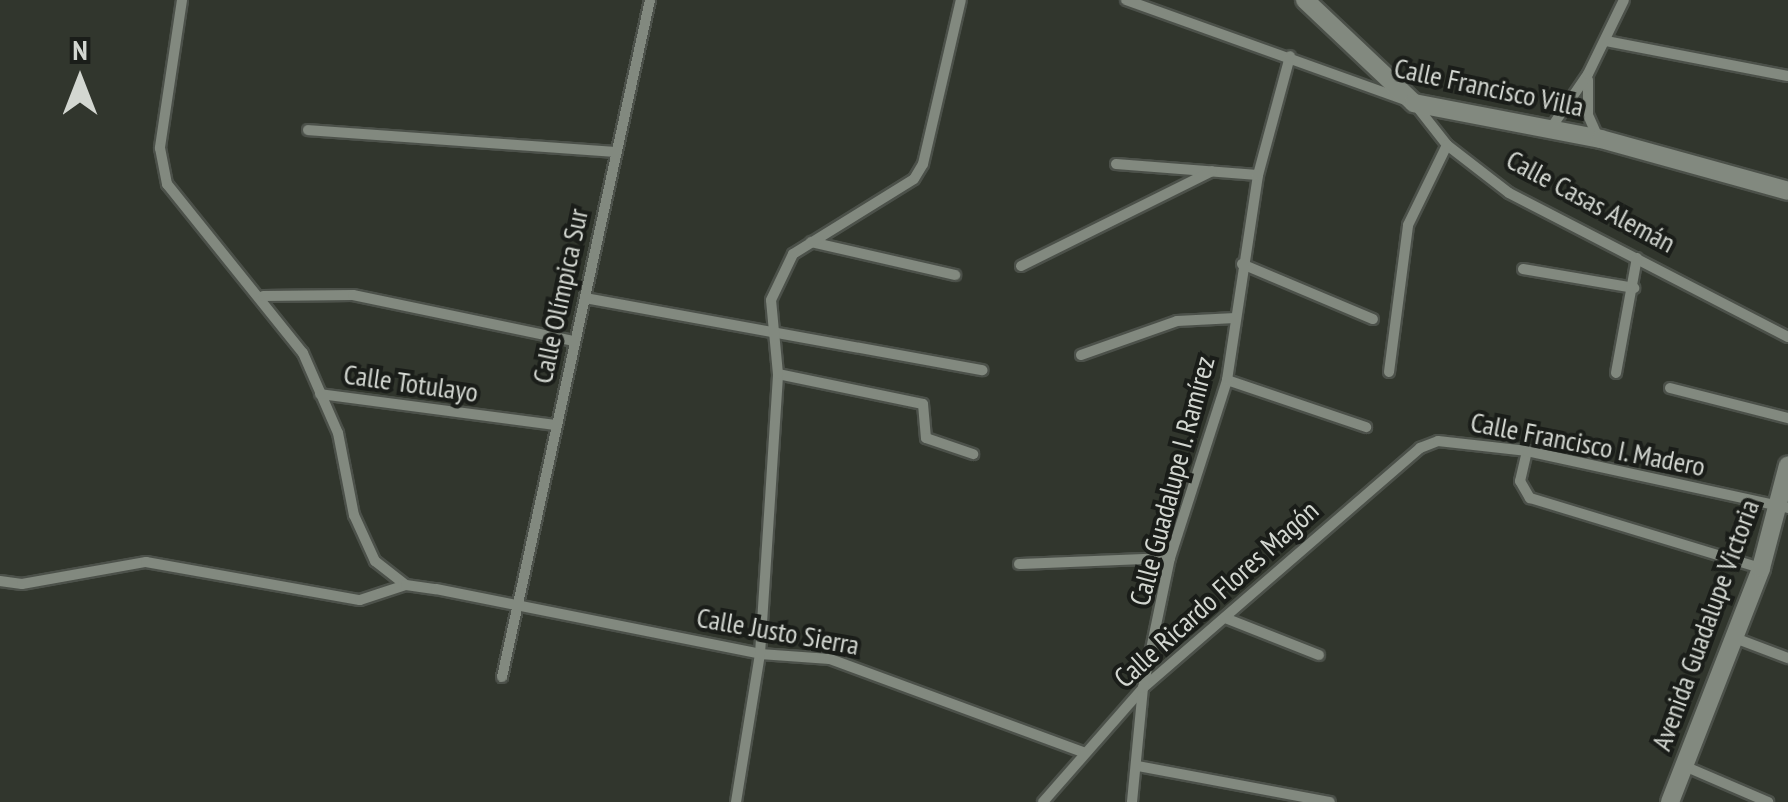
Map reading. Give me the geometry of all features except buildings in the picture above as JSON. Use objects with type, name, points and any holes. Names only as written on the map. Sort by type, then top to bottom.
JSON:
[{"type":"street","points":[[182,0],[160,148],[168,184],[263,296],[303,353],[338,433],[361,530],[386,576],[406,585]]},
{"type":"street","name":"Calle Olímpica Sur","points":[[502,677],[514,602],[650,0]]},
{"type":"street","points":[[736,802],[760,654],[778,374],[771,300],[781,271],[811,242],[914,179],[924,164],[961,0]]},
{"type":"street","name":"Calle Francisco Villa","points":[[1126,0],[1414,103],[1601,139],[1788,192]]},
{"type":"street","name":"Calle Casas Alemán","points":[[1305,0],[1414,103],[1447,145],[1510,194],[1788,338]]},
{"type":"street","points":[[1550,128],[1588,74],[1624,0]]},
{"type":"street","points":[[1606,41],[1788,76]]},
{"type":"street","name":"Calle Guadalupe I. Ramírez","points":[[1132,802],[1143,688],[1170,558],[1227,380],[1258,175],[1290,56]]},
{"type":"street","points":[[1588,74],[1590,128],[1601,139]]},
{"type":"street","points":[[308,130],[614,152]]},
{"type":"street","points":[[1389,372],[1408,225],[1447,145]]},
{"type":"street","points":[[1116,164],[1258,175]]},
{"type":"street","points":[[1021,266],[1212,172]]},
{"type":"street","points":[[811,242],[955,275]]},
{"type":"street","points":[[1616,374],[1637,258]]},
{"type":"street","points":[[1242,264],[1372,319]]},
{"type":"street","points":[[1522,269],[1634,288]]},
{"type":"street","points":[[263,296],[400,302],[574,341]]},
{"type":"street","points":[[585,298],[984,370]]},
{"type":"street","points":[[1081,355],[1177,321],[1235,318]]},
{"type":"street","points":[[778,374],[924,404],[926,438],[972,454]]},
{"type":"street","points":[[1227,380],[1366,427]]},
{"type":"street","points":[[1670,388],[1788,418]]},
{"type":"street","name":"Calle Totulayo","points":[[320,394],[556,425]]},
{"type":"street","name":"Calle Francisco I. Madero","points":[[1438,441],[1527,451],[1784,506]]},
{"type":"street","name":"Calle Ricardo Flores Magón","points":[[1043,802],[1143,688],[1396,462],[1438,441]]},
{"type":"street","points":[[1527,451],[1520,481],[1530,498],[1761,568]]},
{"type":"street","name":"Avenida Guadalupe Victoria","points":[[1670,802],[1784,506],[1788,466]]},
{"type":"street","points":[[1018,564],[1170,558]]},
{"type":"street","points":[[0,581],[22,584],[146,562],[360,600],[406,585]]},
{"type":"street","name":"Calle Justo Sierra","points":[[406,585],[514,602],[760,654],[810,656],[871,671],[982,719],[1083,752]]},
{"type":"street","points":[[1225,618],[1319,655]]},
{"type":"street","points":[[1735,638],[1788,658]]},
{"type":"street","points":[[1682,765],[1768,802]]},
{"type":"street","points":[[1138,766],[1330,802]]}]
